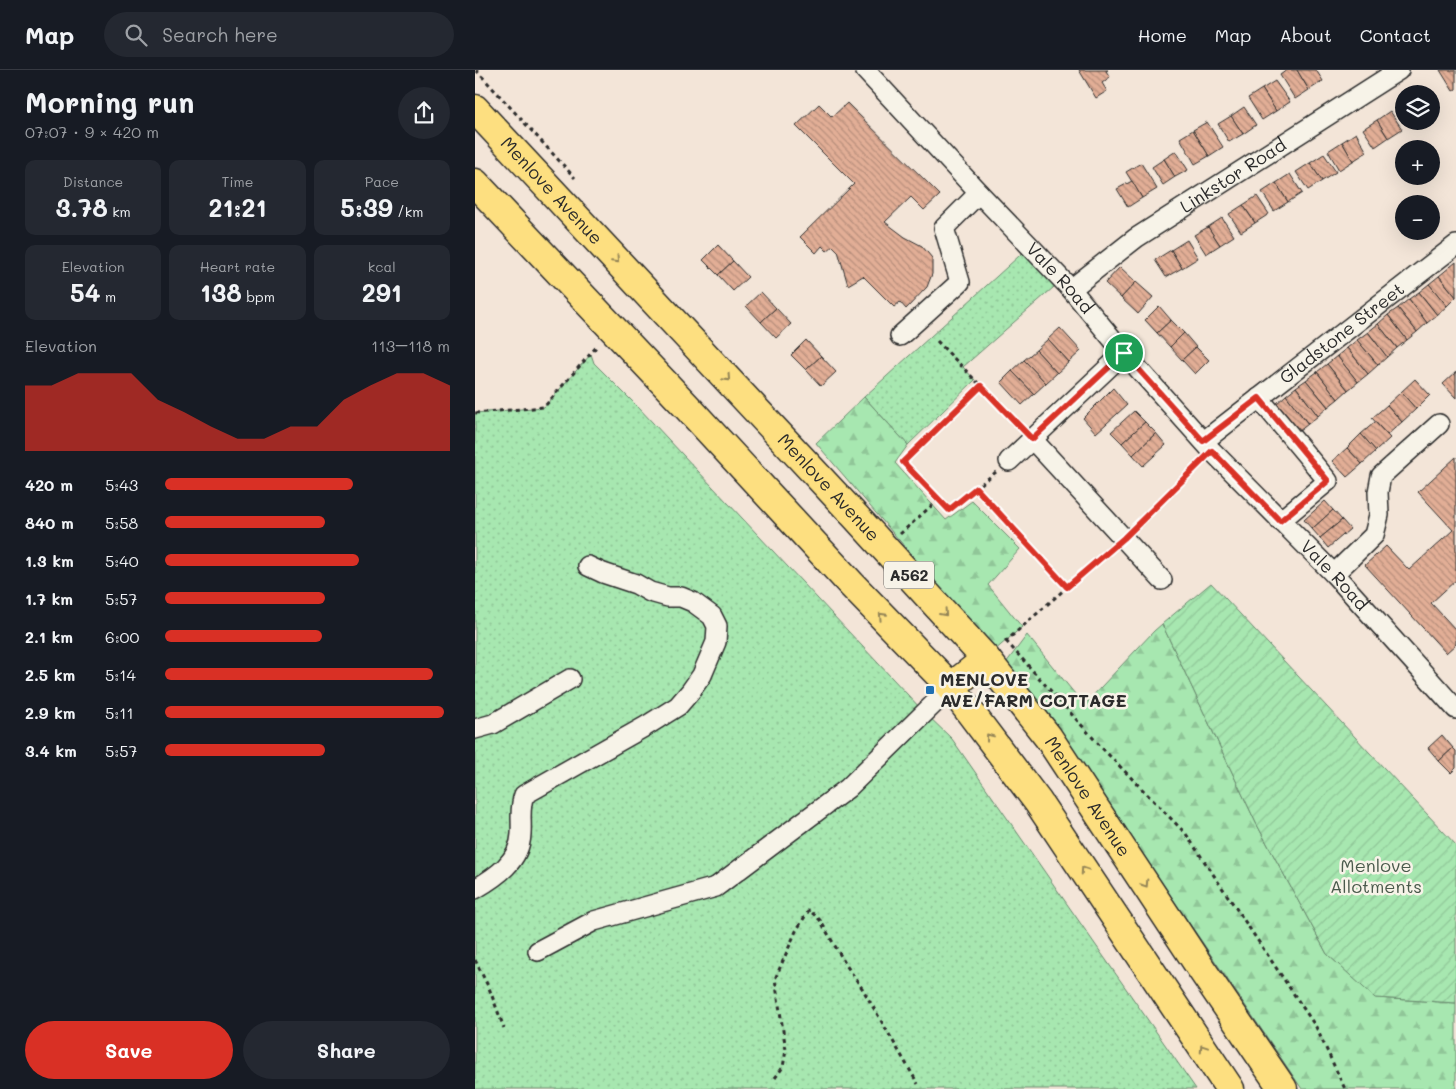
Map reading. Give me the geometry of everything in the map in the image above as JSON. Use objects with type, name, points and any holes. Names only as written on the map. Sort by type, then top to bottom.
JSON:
[{"type":"highway","name":"Menlove Avenue","points":[[475,109],[986,659],[1048,737],[1283,1089]]},
{"type":"highway","name":"A562","points":[[475,182],[852,585],[951,687],[1038,802],[1230,1089]]},
{"type":"highway","points":[[951,687],[986,659]]},
{"type":"street","name":"Vale Road","points":[[865,70],[1071,289],[1124,353],[1208,446],[1334,574],[1456,708]]},
{"type":"street","name":"Linkstor Road","points":[[1071,289],[1136,238],[1399,70]]},
{"type":"street","points":[[900,336],[960,282],[944,228],[979,193]]},
{"type":"street","name":"Gladstone Street","points":[[1208,446],[1259,398],[1456,245]]},
{"type":"street","points":[[1009,461],[1124,353]]},
{"type":"street","points":[[1259,398],[1328,481],[1280,521]]},
{"type":"street","points":[[1334,574],[1374,535],[1379,515],[1378,492],[1381,476],[1439,424]]},
{"type":"street","points":[[1032,439],[1162,580]]},
{"type":"street","points":[[475,889],[497,876],[508,864],[519,847],[521,809],[524,794],[678,706],[701,675],[716,642],[717,626],[712,616],[693,602],[681,597],[668,597],[651,592],[636,584],[614,578],[588,566]]},
{"type":"street","points":[[475,729],[493,724],[570,679]]},
{"type":"street","points":[[538,951],[594,921],[716,887],[848,788],[951,687]]},
{"type":"path","points":[[476,70],[575,178]]},
{"type":"path","points":[[937,341],[1032,439]]},
{"type":"path","points":[[475,413],[544,407],[601,342]]},
{"type":"path","points":[[981,386],[903,462],[949,510],[1009,461]]},
{"type":"path","points":[[986,659],[1124,538],[1208,446]]},
{"type":"path","points":[[976,488],[1067,587]]},
{"type":"path","points":[[884,548],[939,499]]},
{"type":"path","points":[[1006,641],[1101,748],[1186,834],[1316,1027],[1345,1089]]},
{"type":"path","points":[[775,1078],[783,1067],[787,1050],[775,979],[809,910],[820,920],[918,1084]]},
{"type":"path","points":[[475,960],[489,988],[504,1028]]},
{"type":"green space","points":[[1030,246],[1062,280],[963,367],[975,380],[908,445],[864,397]]},
{"type":"green space","points":[[591,354],[594,363],[638,407],[922,710],[952,739],[1196,1089],[475,1089],[475,413],[544,407]]},
{"type":"green space","points":[[864,397],[908,445],[895,463],[946,520],[972,501],[1020,549],[988,585],[1022,627],[994,651],[816,443]]},
{"type":"green space","name":"Menlove Allotments","points":[[1211,583],[1456,845],[1456,1003],[1375,998],[1327,954],[1256,823],[1162,624]]},
{"type":"green space","points":[[1162,624],[1256,823],[1327,954],[1376,998],[1456,1003],[1456,1089],[1302,1089],[1130,836],[1003,667],[1027,635],[1084,705]]},
{"type":"building","points":[[1079,70],[1108,70],[1106,71],[1110,77],[1102,83],[1107,91],[1096,98]]},
{"type":"building","points":[[1287,70],[1297,70],[1309,90],[1295,99],[1280,75]]},
{"type":"building","points":[[1297,70],[1316,70],[1323,81],[1309,90]]},
{"type":"building","points":[[1440,70],[1456,70],[1456,89],[1453,91]]},
{"type":"building","points":[[1275,81],[1290,102],[1276,111],[1262,89]]},
{"type":"building","points":[[1262,89],[1276,111],[1262,120],[1248,98]]},
{"type":"building","points":[[847,103],[940,195],[924,210],[911,197],[885,222],[905,237],[922,246],[932,258],[932,274],[927,287],[906,309],[900,302],[894,307],[863,276],[848,285],[838,251],[833,246],[827,251],[822,246],[816,253],[800,237],[854,184],[796,126],[819,104],[832,117]]},
{"type":"building","points":[[1244,107],[1256,125],[1243,134],[1231,116]]},
{"type":"building","points":[[1390,111],[1395,118],[1395,130],[1400,130],[1388,138],[1377,120]]},
{"type":"building","points":[[1231,116],[1243,134],[1229,142],[1218,124]]},
{"type":"building","points":[[1377,120],[1388,138],[1375,147],[1363,129]]},
{"type":"building","points":[[1207,122],[1223,147],[1209,156],[1193,130]]},
{"type":"building","points":[[1193,130],[1209,156],[1195,164],[1180,138]]},
{"type":"building","points":[[1356,133],[1367,152],[1353,161],[1342,142]]},
{"type":"building","points":[[1342,142],[1353,161],[1339,170],[1328,151]]},
{"type":"building","points":[[1176,151],[1188,170],[1175,177],[1164,159]]},
{"type":"building","points":[[1324,154],[1336,172],[1322,181],[1310,163]]},
{"type":"building","points":[[1164,159],[1175,177],[1163,185],[1152,167]]},
{"type":"building","points":[[1141,163],[1157,189],[1142,198],[1126,172]]},
{"type":"building","points":[[1310,163],[1322,181],[1308,190],[1296,172]]},
{"type":"building","points":[[1290,174],[1302,193],[1288,202],[1276,183]]},
{"type":"building","points":[[1132,181],[1142,198],[1128,207],[1117,189]]},
{"type":"building","points":[[1276,183],[1288,202],[1274,211],[1262,192]]},
{"type":"building","points":[[1257,196],[1269,214],[1255,223],[1243,205]]},
{"type":"building","points":[[1243,205],[1255,223],[1241,232],[1229,214]]},
{"type":"building","points":[[1222,218],[1234,236],[1220,245],[1208,227]]},
{"type":"building","points":[[1208,227],[1220,245],[1206,254],[1194,235]]},
{"type":"building","points":[[1187,240],[1198,258],[1182,268],[1171,250]]},
{"type":"building","points":[[718,245],[733,261],[718,275],[703,260]]},
{"type":"building","points":[[1171,250],[1182,268],[1166,277],[1155,260]]},
{"type":"building","points":[[733,261],[748,277],[733,291],[718,275]]},
{"type":"building","points":[[1456,262],[1456,297],[1439,276]]},
{"type":"building","points":[[1120,267],[1136,282],[1121,298],[1105,283]]},
{"type":"building","points":[[1439,276],[1456,297],[1447,306],[1429,284]]},
{"type":"building","points":[[1136,282],[1153,297],[1138,314],[1121,298]]},
{"type":"building","points":[[1429,284],[1447,306],[1437,315],[1419,292]]},
{"type":"building","points":[[761,292],[776,308],[761,322],[746,306]]},
{"type":"building","points":[[1419,292],[1437,315],[1427,323],[1409,299]]},
{"type":"building","points":[[1409,299],[1427,323],[1417,332],[1398,308]]},
{"type":"building","points":[[1159,306],[1171,320],[1157,333],[1145,320]]},
{"type":"building","points":[[776,308],[791,324],[776,338],[761,322]]},
{"type":"building","points":[[1398,308],[1417,332],[1407,340],[1388,315]]},
{"type":"building","points":[[1388,315],[1407,340],[1397,348],[1378,324]]},
{"type":"building","points":[[1171,320],[1184,333],[1170,347],[1157,333]]},
{"type":"building","points":[[1378,324],[1397,348],[1387,357],[1368,332]]},
{"type":"building","points":[[1060,328],[1081,351],[1069,362],[1048,339]]},
{"type":"building","points":[[1368,332],[1387,357],[1378,365],[1357,340]]},
{"type":"building","points":[[1184,333],[1196,347],[1182,360],[1170,347]]},
{"type":"building","points":[[1048,339],[1069,362],[1057,373],[1036,350]]},
{"type":"building","points":[[806,340],[821,356],[806,370],[791,355]]},
{"type":"building","points":[[1357,340],[1378,365],[1368,374],[1347,348]]},
{"type":"building","points":[[1196,347],[1209,360],[1195,374],[1182,360]]},
{"type":"building","points":[[1347,348],[1368,374],[1358,382],[1337,356]]},
{"type":"building","points":[[1036,350],[1057,373],[1046,383],[1024,360]]},
{"type":"building","points":[[821,356],[836,372],[821,386],[806,370]]},
{"type":"building","points":[[1337,356],[1358,382],[1348,390],[1327,364]]},
{"type":"building","points":[[1024,360],[1046,383],[1034,394],[1012,371]]},
{"type":"building","points":[[1327,364],[1348,390],[1338,399],[1317,372]]},
{"type":"building","points":[[1012,371],[1034,394],[1022,405],[1001,382]]},
{"type":"building","points":[[1317,372],[1338,399],[1328,407],[1306,380]]},
{"type":"building","points":[[1456,372],[1456,398],[1443,384]]},
{"type":"building","points":[[1415,379],[1430,395],[1416,409],[1401,392]]},
{"type":"building","points":[[1306,380],[1328,407],[1318,416],[1296,387]]},
{"type":"building","points":[[1296,387],[1318,416],[1308,424],[1286,395]]},
{"type":"building","points":[[1113,388],[1127,405],[1096,433],[1083,418]]},
{"type":"building","points":[[1401,392],[1416,409],[1402,422],[1387,405]]},
{"type":"building","points":[[1286,395],[1308,424],[1298,432],[1276,404]]},
{"type":"building","points":[[1387,405],[1402,422],[1387,435],[1372,418]]},
{"type":"building","points":[[1134,411],[1145,422],[1122,443],[1111,432]]},
{"type":"building","points":[[1145,422],[1156,433],[1133,455],[1122,443]]},
{"type":"building","points":[[1375,422],[1390,438],[1376,451],[1361,434]]},
{"type":"building","points":[[1156,433],[1166,445],[1143,466],[1133,455]]},
{"type":"building","points":[[1361,434],[1376,451],[1362,464],[1347,448]]},
{"type":"building","points":[[1347,448],[1362,464],[1347,477],[1332,461]]},
{"type":"building","points":[[1456,457],[1456,580],[1431,603],[1456,630],[1456,644],[1446,653],[1365,565],[1386,546],[1409,570],[1453,530],[1418,492]]},
{"type":"building","points":[[1325,501],[1333,510],[1312,529],[1304,520]]},
{"type":"building","points":[[1333,510],[1342,520],[1320,538],[1312,529]]},
{"type":"building","points":[[1342,520],[1350,529],[1328,548],[1320,538]]},
{"type":"building","points":[[1442,735],[1453,748],[1439,761],[1428,748]]},
{"type":"building","points":[[1453,748],[1456,751],[1456,768],[1451,773],[1439,761]]},
{"type":"place","name":"MENLOVE AVE/FARM COTTAGE","points":[[930,690]]},
{"type":"route","points":[[1124,353],[1203,441],[1259,398],[1328,481],[1280,521],[1212,451],[1124,538],[1067,587],[976,488],[949,510],[903,462],[981,386],[1032,439],[1124,353]]}]
